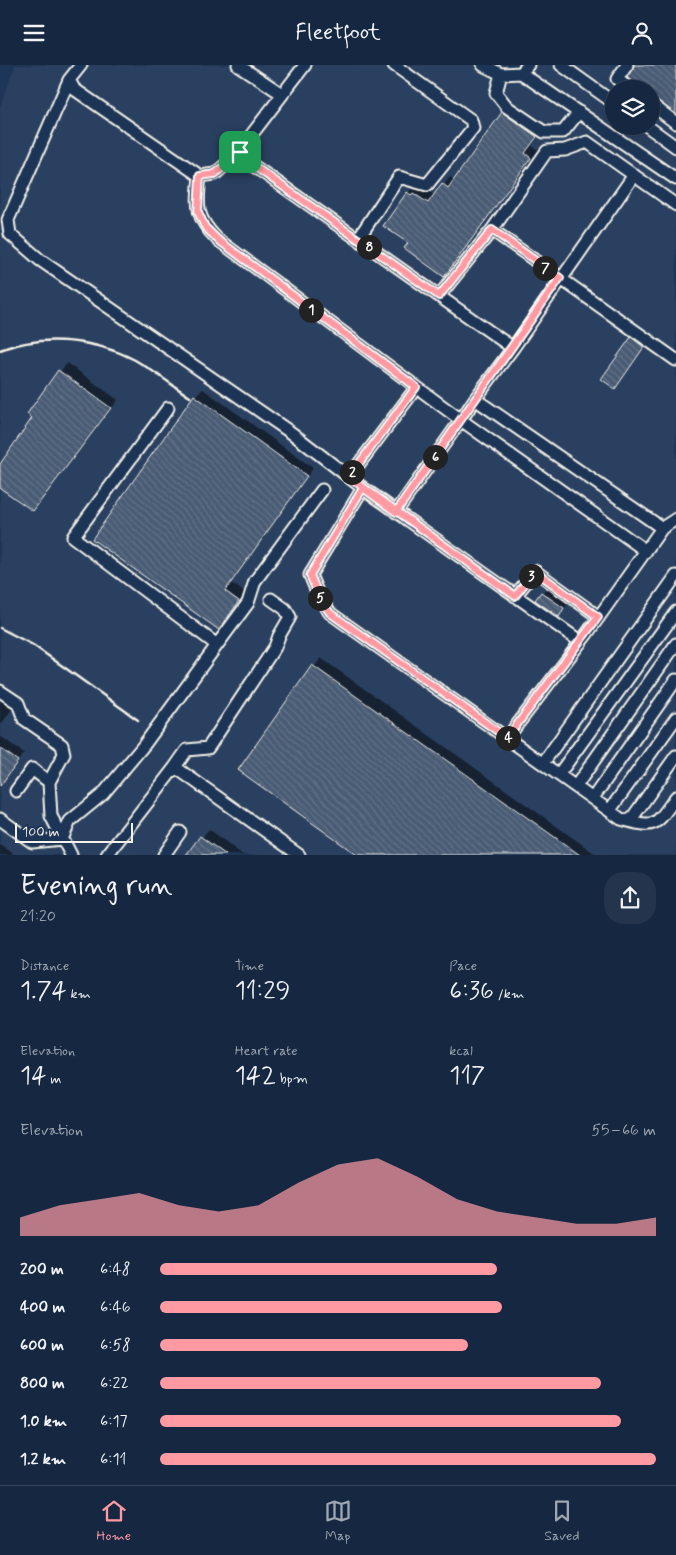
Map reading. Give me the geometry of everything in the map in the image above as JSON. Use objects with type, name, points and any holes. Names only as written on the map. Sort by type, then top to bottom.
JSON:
[{"type":"street","points":[[81,65],[69,80],[8,221],[10,234],[40,260],[293,433],[396,512],[581,642]]},
{"type":"street","points":[[238,65],[282,94]]},
{"type":"street","points":[[69,80],[74,89],[200,176],[215,174],[240,152],[305,65]]},
{"type":"street","points":[[358,239],[399,177],[427,185],[472,128],[471,120],[394,65]]},
{"type":"street","points":[[483,65],[502,74],[525,69],[579,112],[676,179]]},
{"type":"street","points":[[561,65],[605,97]]},
{"type":"street","points":[[618,80],[617,79],[627,65]]},
{"type":"street","points":[[502,74],[496,93],[507,107],[544,132],[563,132],[579,112]]},
{"type":"street","points":[[660,111],[676,123]]},
{"type":"street","points":[[659,135],[676,147]]},
{"type":"street","points":[[439,296],[492,230],[548,151],[565,150],[587,142],[676,205]]},
{"type":"street","points":[[240,152],[242,157],[251,164],[512,348]]},
{"type":"street","points":[[396,512],[634,175]]},
{"type":"street","points":[[200,176],[198,212],[205,227],[217,239],[461,420],[646,551]]},
{"type":"street","points":[[492,230],[676,360]]},
{"type":"street","points":[[349,477],[416,387]]},
{"type":"street","points":[[475,399],[662,528]]},
{"type":"street","points":[[168,408],[73,537],[217,645]]},
{"type":"street","points":[[363,488],[310,575],[320,599],[330,613],[610,811],[645,826],[658,822],[676,797]]},
{"type":"street","points":[[62,839],[70,821],[103,794],[135,757],[248,603],[255,581],[322,490]]},
{"type":"street","points":[[507,738],[581,642],[662,528],[676,519]]},
{"type":"street","points":[[515,596],[535,571],[598,617]]},
{"type":"street","points":[[543,763],[676,576]]},
{"type":"street","points":[[108,855],[187,750],[208,747],[275,647],[290,617],[285,609],[271,599]]},
{"type":"street","points":[[559,774],[676,612]]},
{"type":"street","points":[[576,786],[676,644]]},
{"type":"street","points":[[593,798],[676,680]]},
{"type":"street","points":[[0,691],[18,703],[24,719],[62,745],[64,754],[49,782],[51,816],[71,855]]},
{"type":"street","points":[[610,811],[676,718]]},
{"type":"street","points":[[630,821],[676,756]]},
{"type":"street","points":[[175,767],[299,855]]},
{"type":"street","points":[[16,791],[32,769],[49,782]]},
{"type":"street","points":[[0,819],[32,842],[62,839]]},
{"type":"street","points":[[164,855],[180,832]]},
{"type":"shaded area","points":[[15,65],[676,65],[676,855],[0,855],[0,107]]},
{"type":"building","points":[[634,65],[676,65],[676,114],[660,103],[660,80],[630,80],[627,77]]},
{"type":"building","points":[[502,112],[537,137],[525,153],[531,158],[444,277],[404,248],[408,243],[383,226],[407,192],[411,195],[413,193],[428,203],[442,183],[448,188]]},
{"type":"building","points":[[631,337],[644,347],[615,389],[601,379]]},
{"type":"building","points":[[58,370],[111,408],[33,511],[0,488],[0,464],[32,418],[27,414]]},
{"type":"building","points":[[194,395],[307,476],[225,591],[239,601],[219,630],[92,539]]},
{"type":"building","points":[[541,592],[564,608],[559,617],[535,600]]},
{"type":"building","points":[[312,665],[580,855],[357,855],[238,770]]},
{"type":"building","points":[[0,748],[18,761],[0,786]]},
{"type":"building","points":[[200,836],[226,855],[186,855]]},
{"type":"railway","points":[[0,350],[17,345],[51,341],[69,341],[103,347],[135,360],[190,397]]},
{"type":"railway","points":[[0,628],[33,645],[138,720]]},
{"type":"route","points":[[240,152],[215,174],[200,176],[197,202],[198,212],[205,227],[245,261],[416,387],[349,477],[373,496],[515,596],[535,571],[598,617],[507,738],[330,613],[320,599],[310,575],[363,488],[396,512],[560,278],[492,230],[439,296],[251,164],[242,157],[240,152]]}]
